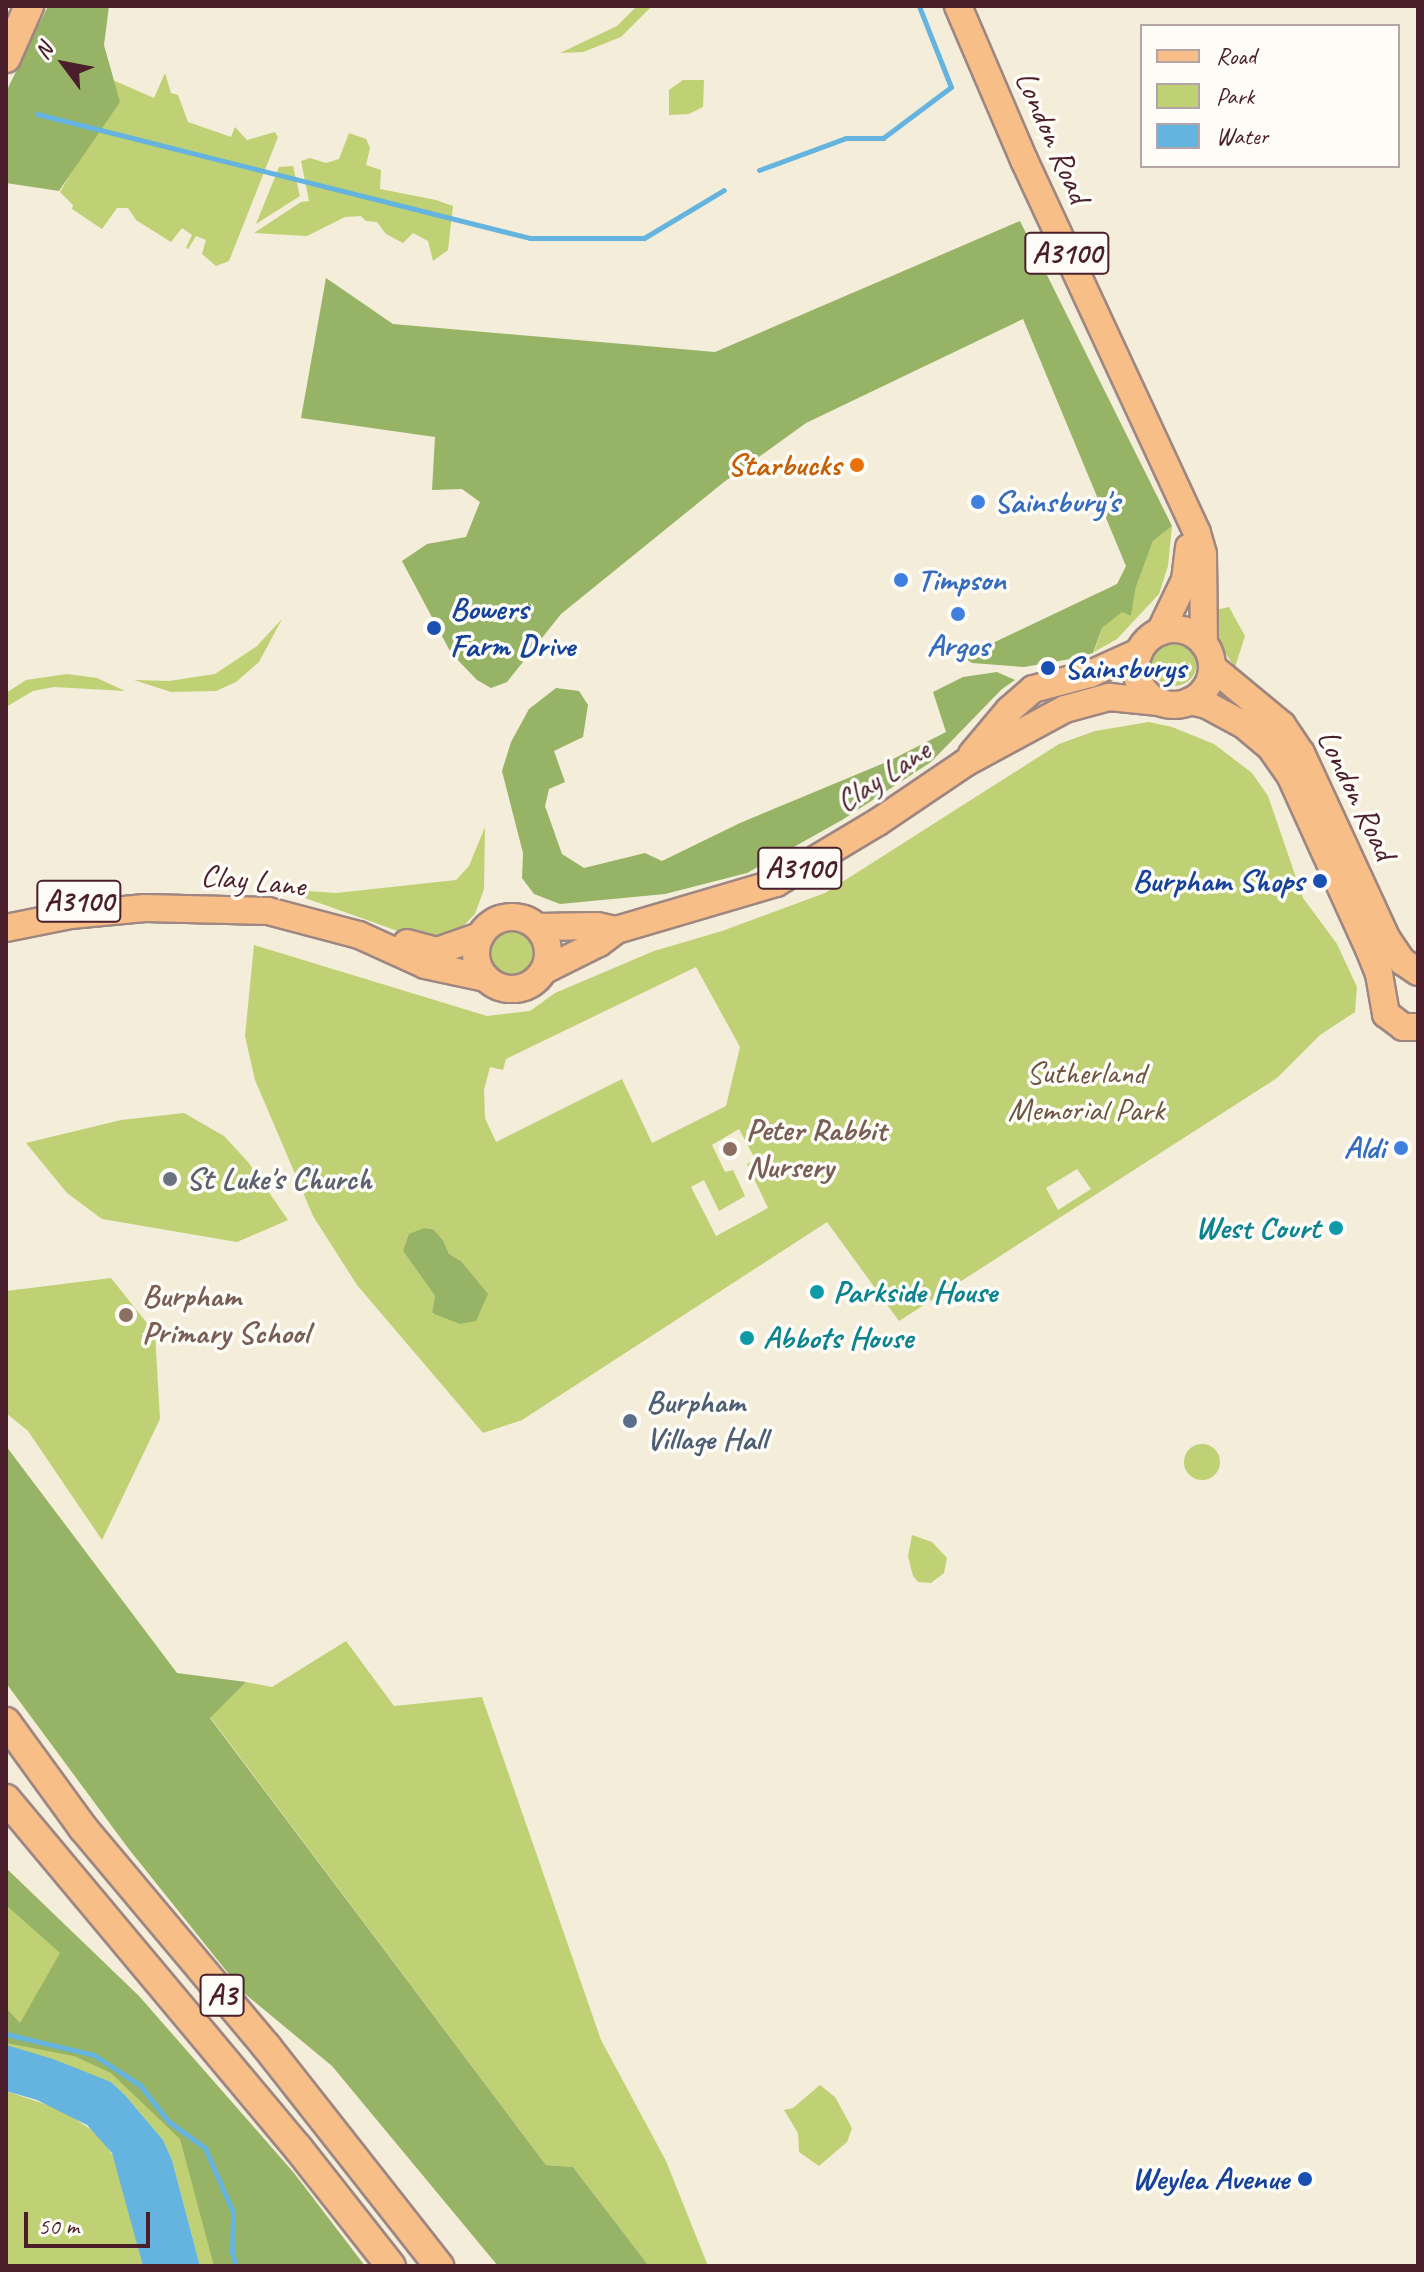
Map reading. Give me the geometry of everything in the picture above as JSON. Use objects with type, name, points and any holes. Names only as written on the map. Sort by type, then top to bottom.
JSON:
[{"type":"highway","points":[[6,58],[29,6]]},
{"type":"highway","name":"A3","points":[[6,1722],[93,1840],[266,2046],[439,2266]]},
{"type":"highway","name":"A3","points":[[6,1799],[298,2148],[391,2266]]},
{"type":"main road","name":"London Road","points":[[958,6],[1024,160],[1203,554],[1208,656]]},
{"type":"main road","name":"London Road","points":[[1139,652],[1160,632],[1185,580],[1189,550],[1186,512]]},
{"type":"main road","name":"London Road","points":[[1160,632],[1184,630],[1282,725],[1301,753],[1387,939],[1402,961],[1416,972]]},
{"type":"main road","points":[[1139,652],[1137,675],[1149,696],[1159,702]]},
{"type":"main road","name":"Clay Lane","points":[[965,763],[1009,710],[1033,689],[1090,674],[1139,652]]},
{"type":"main road","points":[[1190,701],[1206,687],[1208,656]]},
{"type":"main road","name":"Clay Lane","points":[[6,928],[71,915],[145,908],[268,911],[348,931],[425,965],[485,978],[503,989],[518,989],[529,986],[545,970],[599,943],[616,930],[776,883],[878,822],[965,763],[1065,709],[1109,697],[1159,702]]},
{"type":"main road","name":"London Road","points":[[1159,702],[1180,704],[1190,701],[1226,715],[1263,740],[1290,775],[1369,949],[1379,974],[1386,1014],[1396,1023],[1418,1027]]},
{"type":"main road","name":"Clay Lane","points":[[6,917],[104,897],[207,894],[317,908],[423,950],[437,951],[480,936],[500,918],[518,916],[539,927],[597,926],[616,930]]},
{"type":"main road","points":[[539,927],[548,942],[545,970]]},
{"type":"main road","points":[[480,936],[476,958],[485,978]]},
{"type":"main road","name":"London Road","points":[[1383,999],[1390,981],[1397,975],[1416,972]]},
{"type":"green space","points":[[48,6],[109,6],[104,45],[120,102],[59,191],[6,183],[6,92]]},
{"type":"green space","points":[[637,6],[652,6],[621,37],[583,52],[560,53],[617,26]]},
{"type":"green space","points":[[165,73],[171,93],[178,95],[188,122],[231,137],[235,127],[247,140],[275,132],[278,137],[229,261],[216,266],[202,254],[206,240],[196,236],[186,248],[192,235],[182,228],[171,242],[136,220],[128,208],[117,208],[102,229],[72,209],[73,205],[60,192],[95,133],[108,78],[154,98]]},
{"type":"green space","points":[[683,80],[704,80],[703,107],[689,114],[669,115],[669,90]]},
{"type":"green space","points":[[349,133],[366,139],[370,148],[366,165],[381,170],[380,189],[453,206],[448,250],[433,261],[428,241],[413,233],[403,243],[386,234],[377,222],[366,221],[361,216],[345,217],[307,236],[254,233],[301,202],[309,201],[301,161],[310,158],[326,163],[339,159]]},
{"type":"green space","points":[[293,166],[300,196],[256,224],[279,167]]},
{"type":"green space","points":[[1020,221],[1172,526],[1153,541],[1136,587],[1131,616],[1122,612],[1102,628],[1093,653],[1076,658],[1024,667],[972,663],[963,657],[1117,584],[1126,566],[1023,319],[806,423],[724,482],[561,614],[507,682],[491,688],[477,680],[451,653],[402,561],[427,544],[466,537],[480,502],[462,489],[432,490],[435,437],[301,418],[326,278],[393,324],[715,352]]},
{"type":"green space","points":[[1172,526],[1168,566],[1159,594],[1117,639],[1094,652],[1102,628],[1122,611],[1131,616],[1136,587],[1153,541]]},
{"type":"green space","points":[[1229,607],[1245,636],[1235,667],[1215,639],[1211,611]]},
{"type":"green space","points":[[282,619],[259,662],[236,682],[216,691],[171,692],[134,680],[169,681],[215,674],[257,646]]},
{"type":"green space","points":[[1174,640],[1190,647],[1197,663],[1190,679],[1174,686],[1158,679],[1151,663],[1158,647]]},
{"type":"green space","points":[[997,672],[1015,680],[1002,689],[931,762],[842,820],[747,873],[665,894],[560,904],[534,894],[522,878],[523,853],[502,771],[511,742],[529,709],[556,688],[579,691],[588,705],[583,737],[554,751],[565,782],[549,789],[545,806],[562,854],[584,868],[645,853],[662,861],[740,823],[889,761],[946,732],[933,692],[963,677]]},
{"type":"green space","points":[[67,674],[97,678],[125,691],[54,687],[33,691],[6,707],[6,693],[26,680]]},
{"type":"green space","name":"Sutherland Memorial Park","points":[[1149,722],[1172,727],[1214,744],[1252,773],[1268,796],[1303,898],[1337,944],[1357,987],[1355,1012],[1320,1035],[1277,1078],[899,1321],[827,1222],[522,1420],[483,1433],[357,1285],[313,1216],[255,1080],[245,1036],[254,945],[487,1016],[530,1011],[555,993],[654,951],[722,931],[825,893],[1059,744],[1095,731]],"holes":[[[696,967],[740,1047],[726,1106],[652,1143],[622,1079],[496,1142],[485,1118],[484,1090],[490,1067],[503,1070],[506,1059]],[[739,1129],[755,1159],[747,1164],[768,1208],[716,1236],[691,1187],[704,1180],[719,1211],[745,1196],[733,1170],[725,1172],[712,1145]],[[1077,1169],[1091,1189],[1058,1210],[1046,1188]],[[424,1228],[433,1229],[443,1240],[449,1254],[461,1261],[487,1294],[432,1314],[435,1296],[403,1251]]]},
{"type":"green space","points":[[485,827],[484,889],[475,914],[460,929],[435,941],[406,934],[280,889],[336,893],[456,880],[469,866]]},
{"type":"green space","points":[[509,926],[527,933],[534,951],[527,969],[509,976],[491,969],[484,951],[491,933]]},
{"type":"green space","points":[[184,1113],[224,1136],[248,1162],[288,1220],[237,1242],[102,1219],[67,1193],[26,1143],[121,1120]]},
{"type":"green space","points":[[424,1228],[433,1229],[443,1240],[449,1254],[461,1261],[488,1294],[476,1321],[460,1324],[432,1313],[435,1296],[403,1251],[409,1234]]},
{"type":"green space","points":[[111,1278],[155,1333],[160,1419],[102,1540],[28,1431],[6,1413],[6,1291]]},
{"type":"green space","points":[[1202,1444],[1214,1450],[1220,1462],[1214,1474],[1202,1480],[1190,1474],[1184,1462],[1190,1450]]},
{"type":"green space","points":[[6,1446],[177,1673],[246,1682],[210,1718],[546,2165],[573,2167],[649,2266],[498,2266],[332,2066],[244,1993],[128,1848],[6,1683]]},
{"type":"green space","points":[[912,1535],[932,1542],[947,1558],[944,1573],[931,1583],[918,1582],[913,1576],[908,1556]]},
{"type":"green space","points":[[346,1641],[394,1706],[482,1697],[601,2040],[666,2161],[708,2266],[649,2266],[573,2167],[546,2165],[210,1717],[246,1682],[272,1687]]},
{"type":"green space","points":[[6,1868],[139,1996],[294,2173],[365,2266],[214,2266],[180,2139],[111,2073],[74,2056],[6,2043],[6,2008],[20,2023],[60,1953],[6,1905]]},
{"type":"green space","points":[[6,1886],[348,2266],[200,2266],[172,2160],[163,2140],[125,2095],[111,2082],[6,2046]]},
{"type":"green space","points":[[820,2085],[835,2097],[852,2128],[847,2142],[819,2166],[799,2152],[798,2133],[784,2110],[793,2108]]},
{"type":"green space","points":[[6,2091],[62,2110],[99,2135],[115,2159],[143,2266],[6,2266]]},
{"type":"water","points":[[6,2045],[53,2059],[111,2082],[125,2095],[163,2140],[172,2160],[200,2266],[143,2266],[112,2153],[87,2125],[37,2100],[6,2091]]},
{"type":"waterway","points":[[759,170],[846,138],[883,138],[951,87],[919,6]]},
{"type":"waterway","points":[[37,114],[530,238],[644,238],[724,190]]},
{"type":"waterway","points":[[6,2034],[94,2055],[140,2085],[168,2121],[205,2148],[233,2212],[232,2252],[236,2266]]},
{"type":"place","name":"Starbucks","points":[[857,465]]},
{"type":"place","name":"Sainsbury's","points":[[978,502]]},
{"type":"place","name":"Timpson","points":[[901,580]]},
{"type":"place","name":"Argos","points":[[958,614]]},
{"type":"place","name":"Bowers Farm Drive","points":[[434,628]]},
{"type":"place","name":"Sainsburys","points":[[1048,668]]},
{"type":"place","name":"Burpham Shops","points":[[1320,881]]},
{"type":"place","name":"Aldi","points":[[1401,1148]]},
{"type":"place","name":"Peter Rabbit Nursery","points":[[730,1149]]},
{"type":"place","name":"St Luke's Church","points":[[170,1179]]},
{"type":"place","name":"West Court","points":[[1336,1228]]},
{"type":"place","name":"Parkside House","points":[[817,1292]]},
{"type":"place","name":"Burpham Primary School","points":[[126,1315]]},
{"type":"place","name":"Abbots House","points":[[747,1338]]},
{"type":"place","name":"Burpham Village Hall","points":[[630,1421]]},
{"type":"place","name":"Weylea Avenue","points":[[1305,2179]]}]
